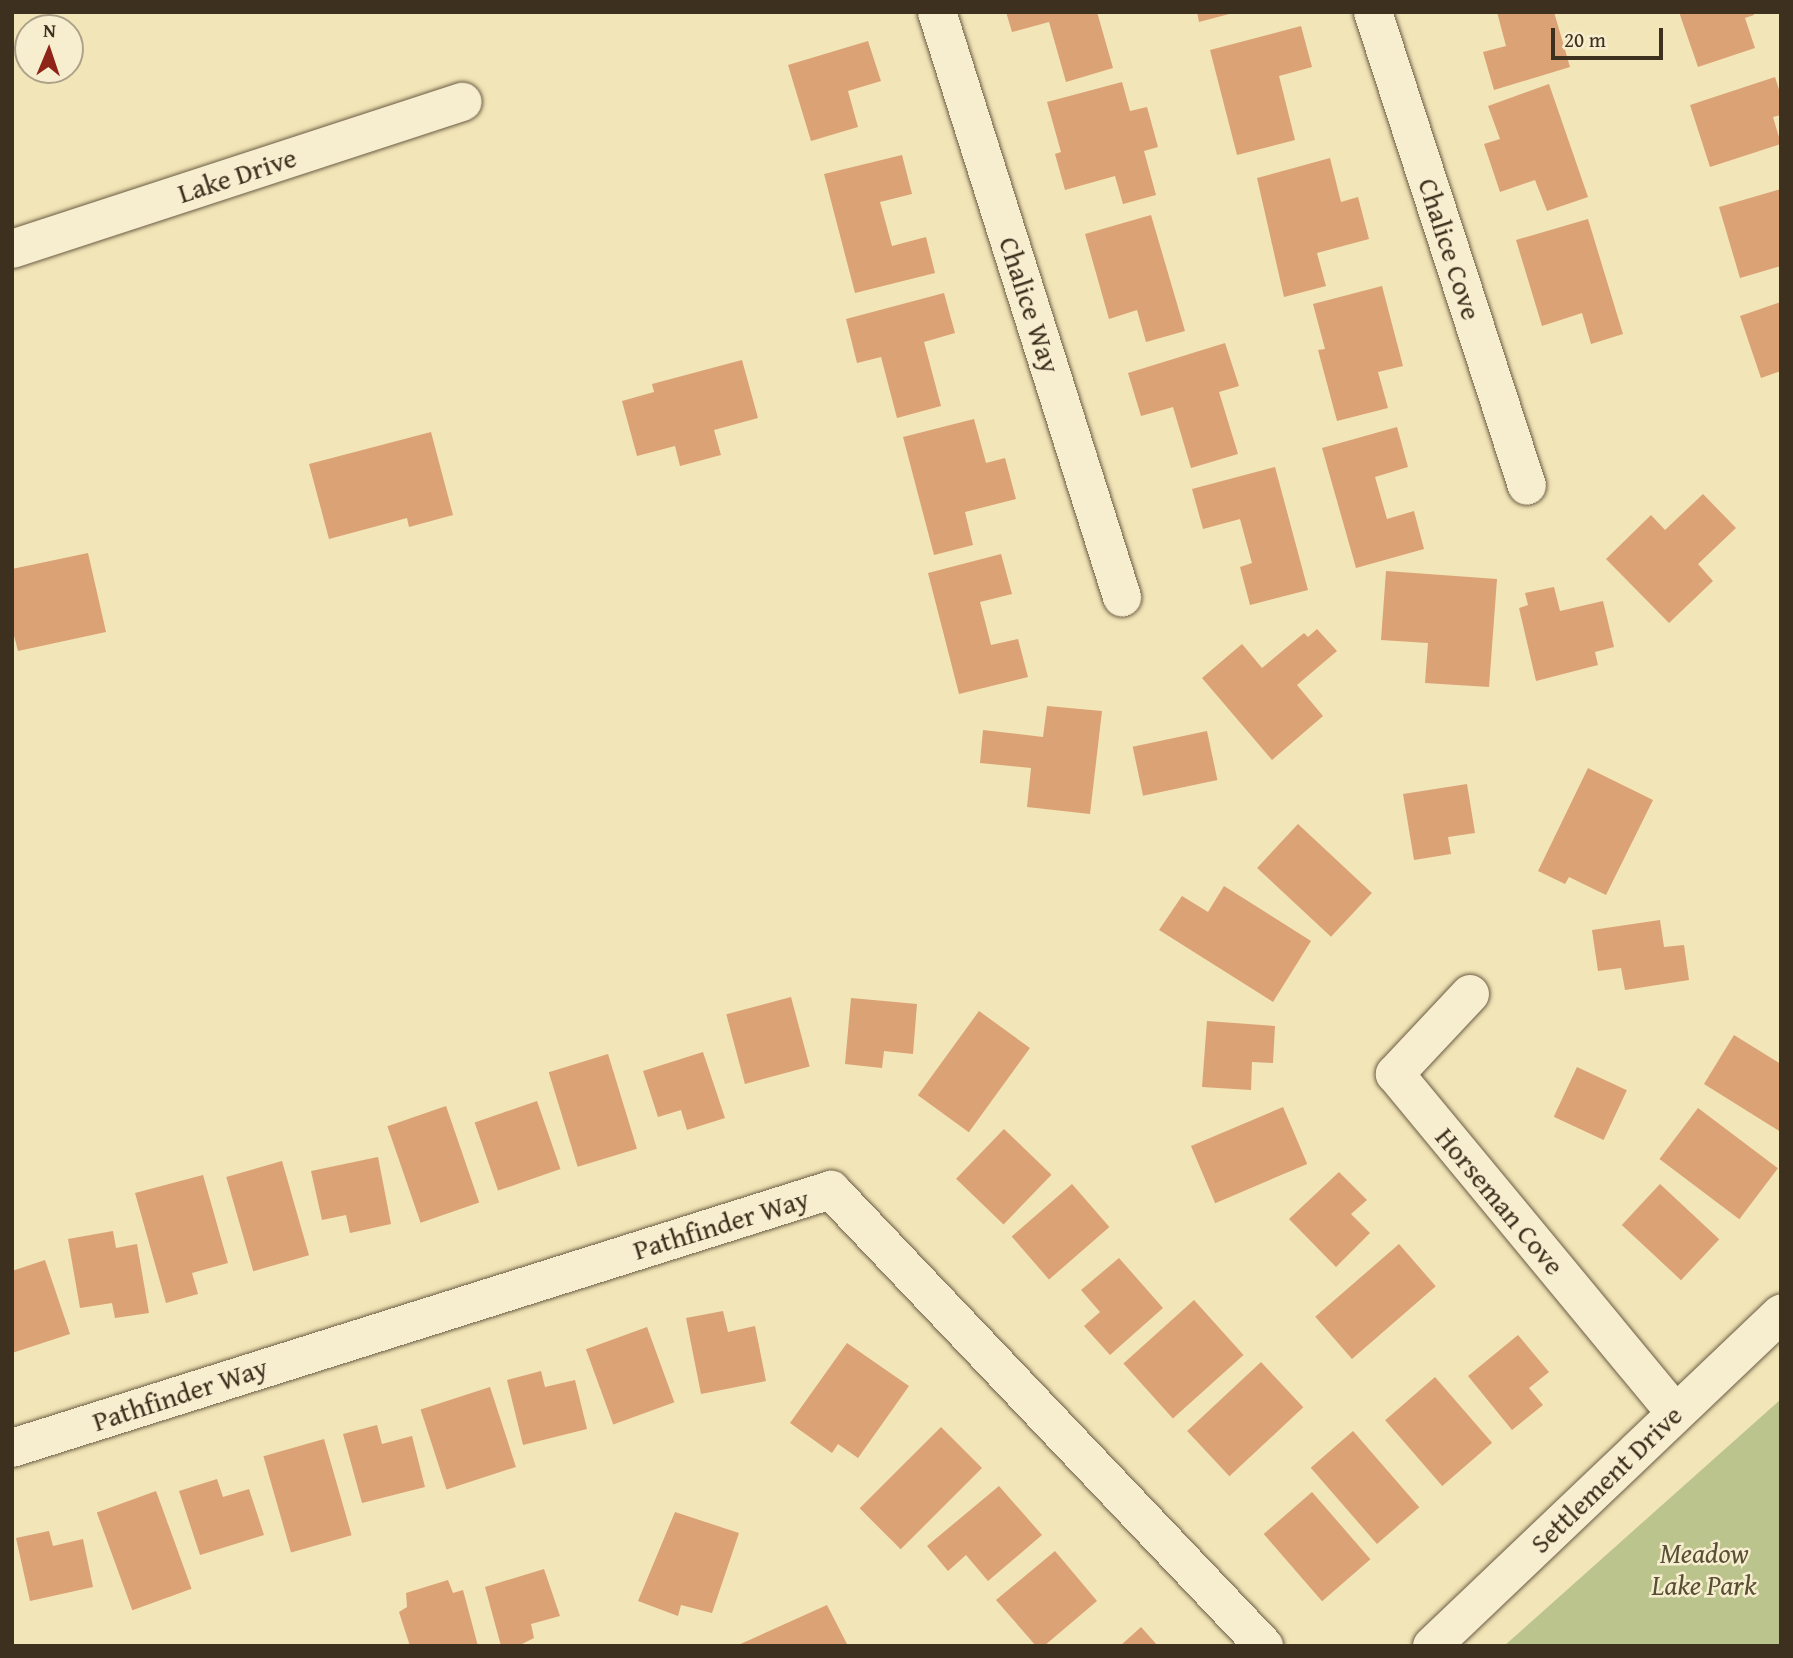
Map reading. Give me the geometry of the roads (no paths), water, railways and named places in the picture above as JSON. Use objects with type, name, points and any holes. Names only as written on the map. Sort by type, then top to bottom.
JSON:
[{"type":"street","name":"Chalice Way","points":[[937,12],[1122,597]]},
{"type":"street","name":"Chalice Cove","points":[[1373,12],[1527,486]]},
{"type":"street","name":"Lake Drive","points":[[12,249],[463,102]]},
{"type":"street","name":"Horseman Cove","points":[[1470,994],[1395,1074],[1675,1412]]},
{"type":"street","name":"Pathfinder Way","points":[[12,1448],[831,1190],[1264,1646]]},
{"type":"street","name":"Settlement Drive","points":[[1432,1646],[1781,1314]]},
{"type":"park label","name":"Meadow Lake Park","points":[[1704,1569]]}]
